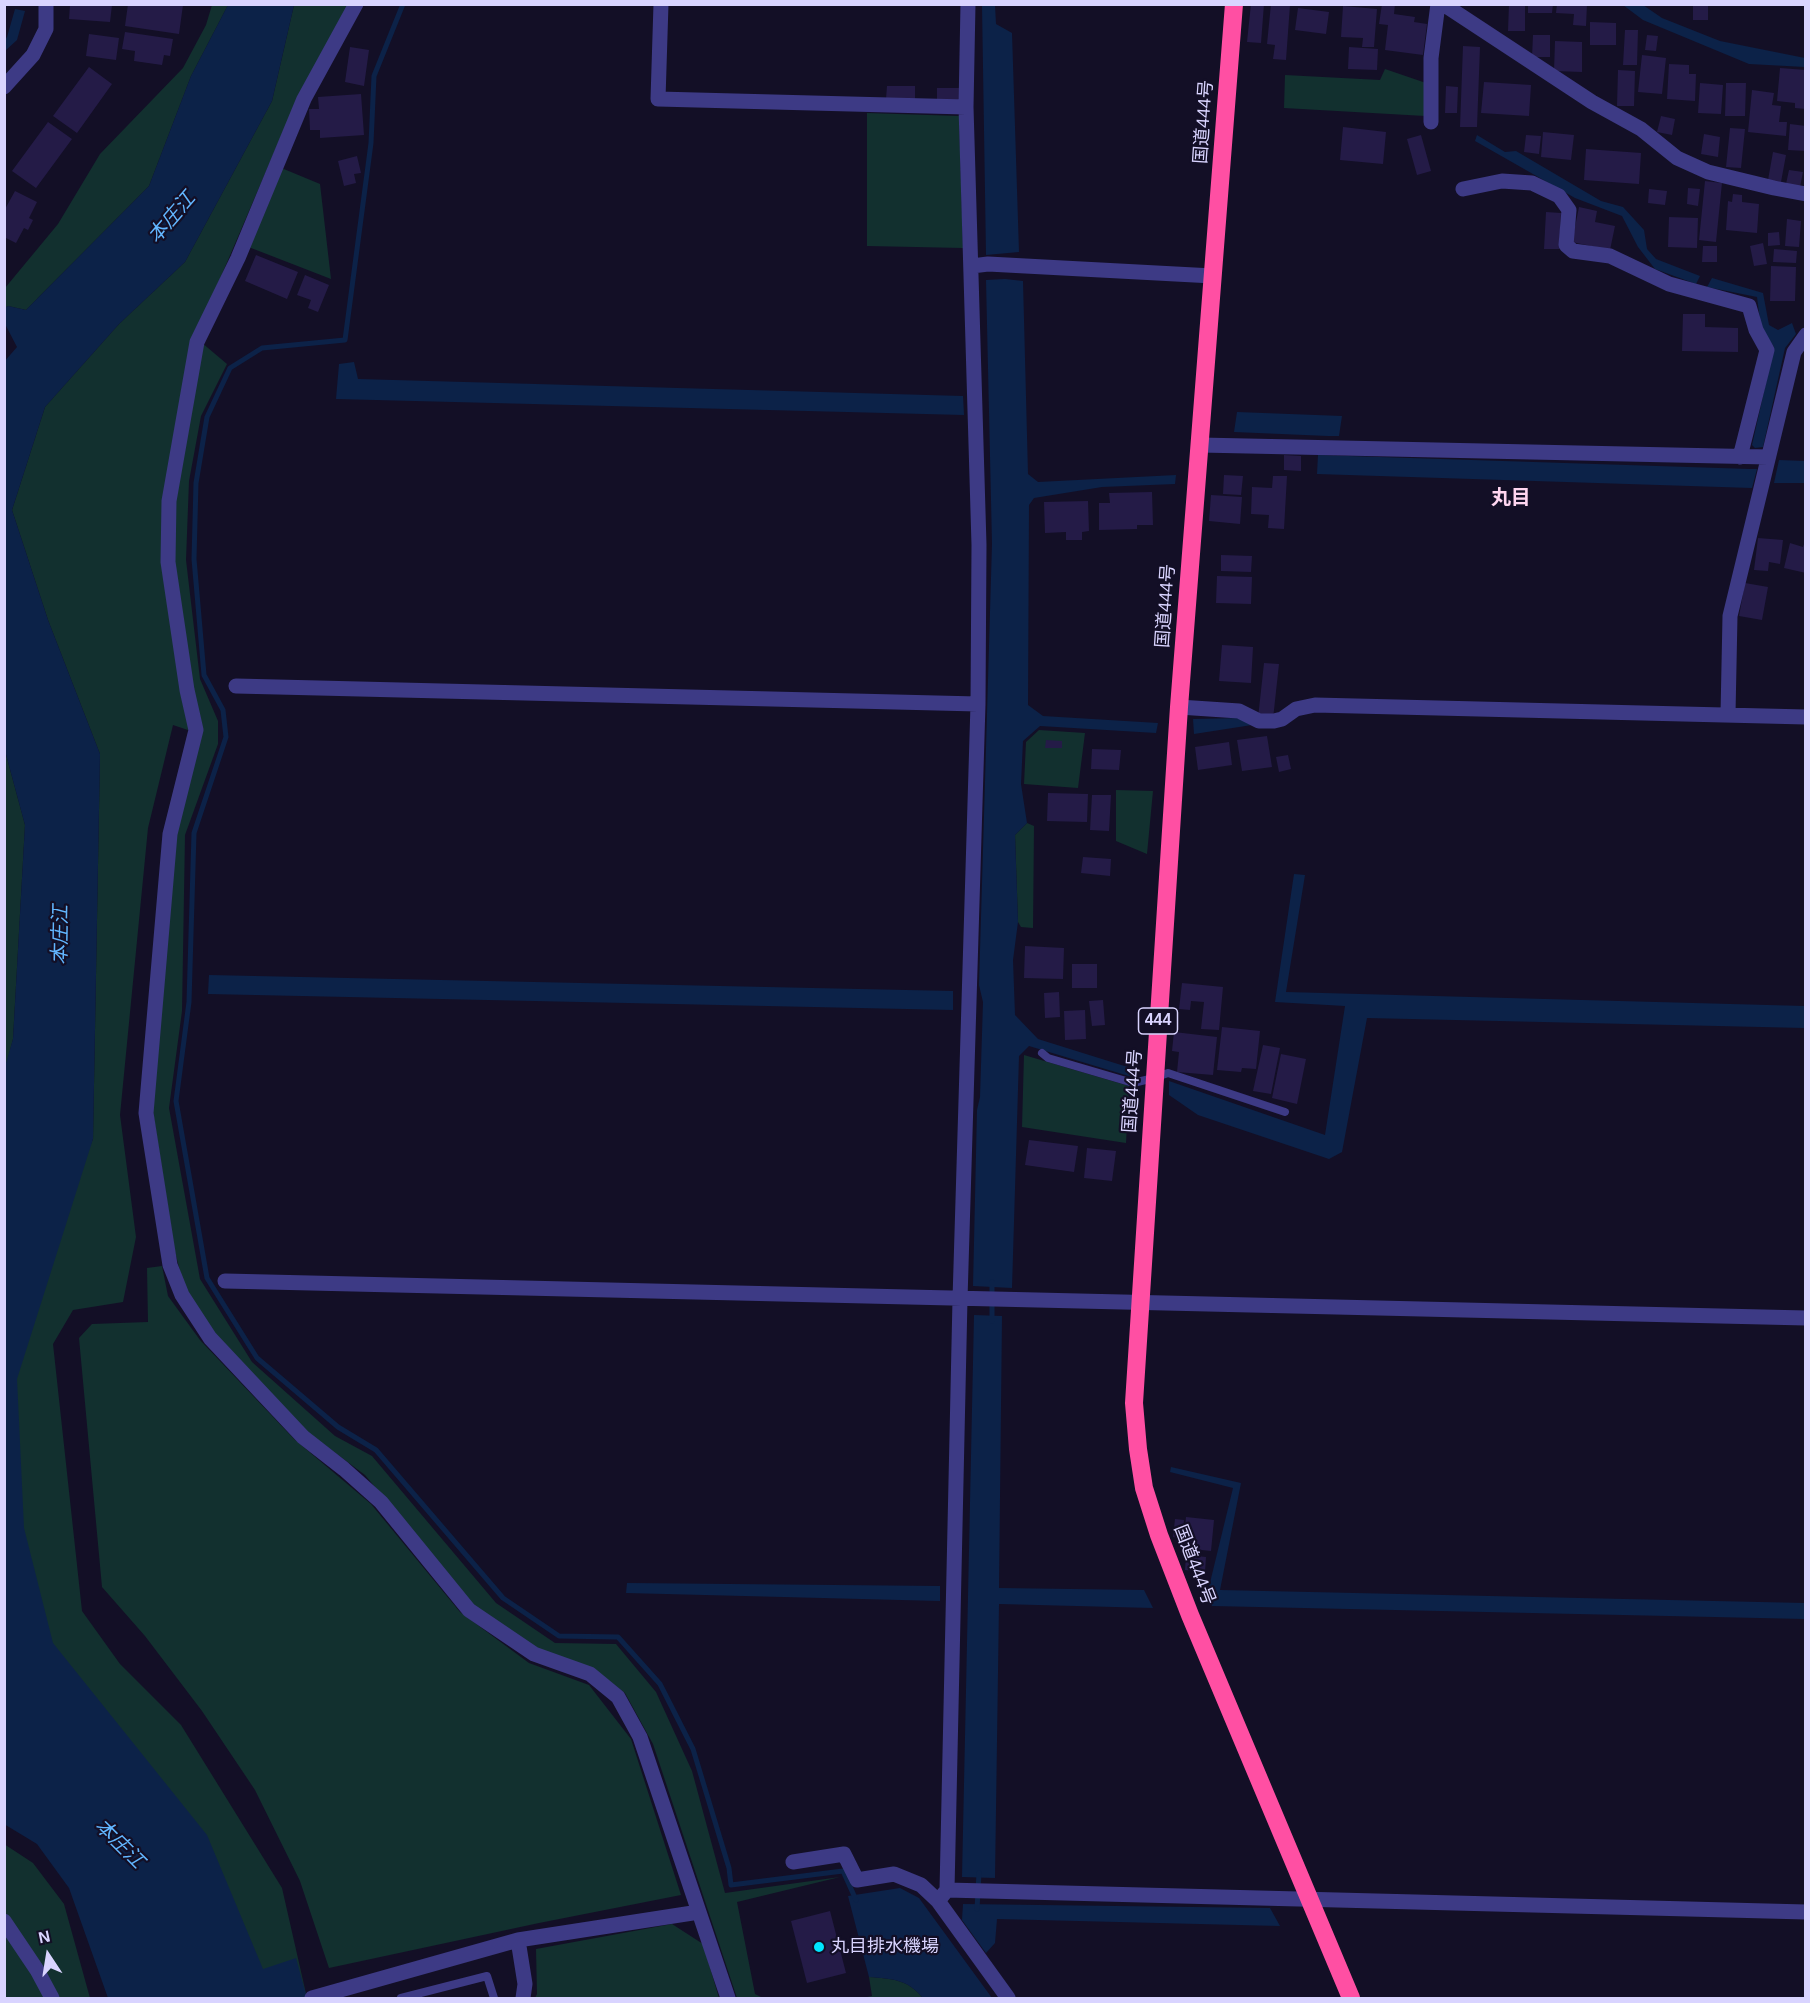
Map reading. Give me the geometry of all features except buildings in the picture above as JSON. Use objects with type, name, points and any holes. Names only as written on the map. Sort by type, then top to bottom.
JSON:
[{"type":"highway","name":"国道444号","points":[[1234,4],[1179,707],[1134,1403],[1144,1488],[1159,1535],[1190,1615],[1351,1998]]},
{"type":"street","points":[[4,87],[33,54],[46,29],[46,4]]},
{"type":"street","points":[[356,4],[304,99],[238,258],[197,342],[169,501],[168,562],[187,690],[196,730],[170,834],[146,1113],[170,1265],[182,1295],[210,1338],[303,1437],[381,1502],[469,1610],[534,1654],[590,1674],[618,1697],[640,1737],[728,1998]]},
{"type":"street","points":[[661,4],[658,99],[966,107]]},
{"type":"street","points":[[943,1896],[978,704],[979,545],[966,107],[968,4]]},
{"type":"street","points":[[1431,122],[1431,58],[1438,4]]},
{"type":"street","points":[[1443,4],[1592,102],[1641,129],[1677,158],[1708,172],[1806,194]]},
{"type":"street","points":[[1463,189],[1502,181],[1532,183],[1559,196],[1569,210],[1566,245],[1573,251],[1610,256],[1669,284],[1749,306],[1756,330],[1767,350],[1740,457]]},
{"type":"street","points":[[972,266],[988,264],[1213,276]]},
{"type":"street","points":[[1728,714],[1730,615],[1794,352],[1806,335]]},
{"type":"street","points":[[1200,445],[1768,457]]},
{"type":"street","points":[[236,686],[978,704]]},
{"type":"street","points":[[1179,707],[1239,711],[1259,721],[1282,719],[1296,709],[1316,705],[1806,717]]},
{"type":"street","points":[[225,1281],[1806,1318]]},
{"type":"street","points":[[793,1862],[844,1854],[857,1880],[894,1874],[943,1896],[1002,1993],[1008,1998]]},
{"type":"street","points":[[943,1896],[978,1891],[1806,1912]]},
{"type":"street","points":[[313,1998],[518,1940],[699,1912]]},
{"type":"street","points":[[4,1921],[37,1970],[52,1998]]},
{"type":"street","points":[[518,1940],[525,1984],[523,1998]]},
{"type":"lane","points":[[1042,1053],[1048,1058],[1132,1083],[1167,1073],[1285,1112]]},
{"type":"lane","points":[[401,1998],[487,1976],[494,1998]]},
{"type":"green space","points":[[212,5],[228,5],[191,76],[149,186],[26,310],[8,306],[5,308],[5,288],[58,224],[100,154],[183,68],[206,25]]},
{"type":"green space","points":[[294,5],[352,5],[297,99],[195,337],[227,364],[201,416],[189,481],[186,560],[200,679],[218,721],[218,744],[185,835],[182,1011],[169,1108],[200,1279],[252,1362],[335,1436],[372,1456],[496,1603],[555,1643],[616,1644],[656,1692],[692,1771],[725,1893],[840,1877],[737,1902],[755,1994],[763,1998],[737,1998],[653,1744],[625,1693],[595,1670],[536,1650],[475,1607],[365,1475],[302,1428],[213,1335],[184,1286],[174,1248],[152,1106],[175,830],[191,731],[173,725],[148,828],[120,1115],[136,1237],[123,1302],[73,1310],[53,1344],[82,1611],[120,1664],[181,1725],[282,1888],[307,1998],[256,1998],[4,1590],[4,1343],[93,1139],[100,754],[48,620],[12,510],[45,407],[119,324],[185,262],[272,101]]},
{"type":"green space","points":[[1385,69],[1426,83],[1425,116],[1284,108],[1285,75],[1380,80]]},
{"type":"green space","points":[[867,113],[959,116],[963,248],[867,246]]},
{"type":"green space","points":[[279,167],[320,184],[331,279],[246,246]]},
{"type":"green space","points":[[1039,730],[1085,733],[1078,788],[1024,784],[1026,742]]},
{"type":"green space","points":[[4,747],[25,825],[13,1039],[5,1070]]},
{"type":"green space","points":[[1116,790],[1153,791],[1147,854],[1116,841]]},
{"type":"green space","points":[[1027,823],[1034,826],[1033,928],[1021,927],[1018,922],[1015,835]]},
{"type":"green space","points":[[1024,1055],[1129,1086],[1126,1143],[1022,1127]]},
{"type":"green space","points":[[162,1266],[168,1296],[200,1340],[294,1439],[371,1504],[460,1612],[529,1663],[589,1685],[631,1739],[681,1895],[329,1968],[300,1881],[255,1790],[202,1711],[145,1636],[102,1587],[79,1338],[92,1324],[148,1322],[147,1268]]},
{"type":"green space","points":[[4,1844],[33,1863],[64,1904],[90,1998],[5,1998]]},
{"type":"green space","points":[[672,1924],[703,1944],[719,1998],[535,1998],[537,1994],[536,1949]]},
{"type":"green space","points":[[869,1977],[905,1984],[923,1998],[862,1998],[872,1996]]},
{"type":"water","name":"本庄江","points":[[228,5],[294,5],[272,101],[185,262],[119,324],[45,407],[12,510],[48,620],[100,754],[93,1139],[17,1379],[24,1528],[53,1643],[207,1835],[263,1969],[296,1958],[307,1998],[108,1998],[69,1888],[37,1844],[4,1824],[4,1070],[13,1039],[25,825],[4,747],[4,362],[17,347],[5,324],[5,308],[8,306],[26,310],[149,186],[191,76]]},
{"type":"water","points":[[982,5],[995,5],[996,24],[1012,33],[1019,252],[986,255]]},
{"type":"water","points":[[1623,5],[1643,5],[1662,18],[1720,41],[1805,58],[1805,67],[1749,64],[1643,20]]},
{"type":"water","points":[[15,9],[25,11],[17,40],[5,51],[5,40]]},
{"type":"water","points":[[1477,135],[1505,152],[1516,151],[1601,201],[1623,207],[1644,230],[1647,249],[1656,259],[1700,276],[1696,284],[1655,269],[1638,247],[1622,216],[1575,198],[1475,141]]},
{"type":"water","points":[[1712,278],[1763,293],[1769,325],[1778,330],[1792,323],[1796,334],[1785,348],[1763,447],[1755,448],[1752,445],[1774,347],[1761,328],[1757,297],[1707,287]]},
{"type":"water","points":[[986,280],[1023,281],[1028,474],[1038,482],[1176,475],[1175,484],[1102,487],[1034,498],[1029,505],[1028,705],[1043,716],[1158,723],[1156,733],[1040,726],[1023,741],[1021,784],[1027,823],[1015,835],[1018,922],[1013,960],[1015,1015],[1038,1039],[1134,1069],[1132,1077],[1029,1046],[1019,1056],[1012,1288],[973,1286],[977,1110],[980,1097],[983,1002],[979,985],[992,544]]},
{"type":"water","points":[[354,362],[358,379],[963,396],[964,415],[336,399],[339,364]]},
{"type":"water","points":[[1237,412],[1342,416],[1339,436],[1328,436],[1234,432]]},
{"type":"water","points":[[1318,455],[1757,469],[1752,488],[1317,474]]},
{"type":"water","points":[[1779,460],[1805,461],[1805,483],[1774,483]]},
{"type":"water","points":[[1241,718],[1252,725],[1194,734],[1193,719]]},
{"type":"water","points":[[1294,874],[1305,875],[1286,992],[1805,1006],[1805,1028],[1367,1018],[1342,1152],[1329,1159],[1198,1115],[1169,1095],[1169,1081],[1325,1135],[1345,1006],[1275,1002]]},
{"type":"water","points":[[209,975],[953,991],[953,1010],[208,994]]},
{"type":"water","points":[[974,1315],[1002,1316],[999,1588],[1144,1590],[1153,1608],[999,1604],[995,1878],[962,1877]]},
{"type":"water","points":[[1171,1467],[1241,1483],[1220,1590],[1805,1603],[1805,1619],[1212,1606],[1207,1595],[1233,1488],[1170,1472]]},
{"type":"water","points":[[627,1583],[940,1586],[940,1601],[626,1593]]},
{"type":"water","points":[[900,1888],[919,1898],[992,1998],[923,1998],[905,1984],[869,1977],[848,1896]]},
{"type":"water","points":[[963,1904],[1270,1908],[1280,1926],[997,1919],[995,1943],[986,1953],[962,1920]]},
{"type":"waterway","points":[[403,4],[374,76],[371,143],[345,340],[262,348],[230,368],[207,417],[196,483],[194,559],[204,675],[223,710],[226,737],[194,833],[189,1002],[176,1101],[207,1278],[257,1358],[338,1427],[376,1450],[503,1598],[559,1636],[618,1637],[660,1684],[693,1749],[729,1868],[731,1885],[843,1871],[856,1900]]},
{"type":"waterway","points":[[992,1282],[992,1321]]},
{"type":"waterway","points":[[977,1909],[979,1873]]},
{"type":"place","name":"丸目排水機場","points":[[819,1947]]},
{"type":"district","name":"丸目","points":[[1511,498]]}]
